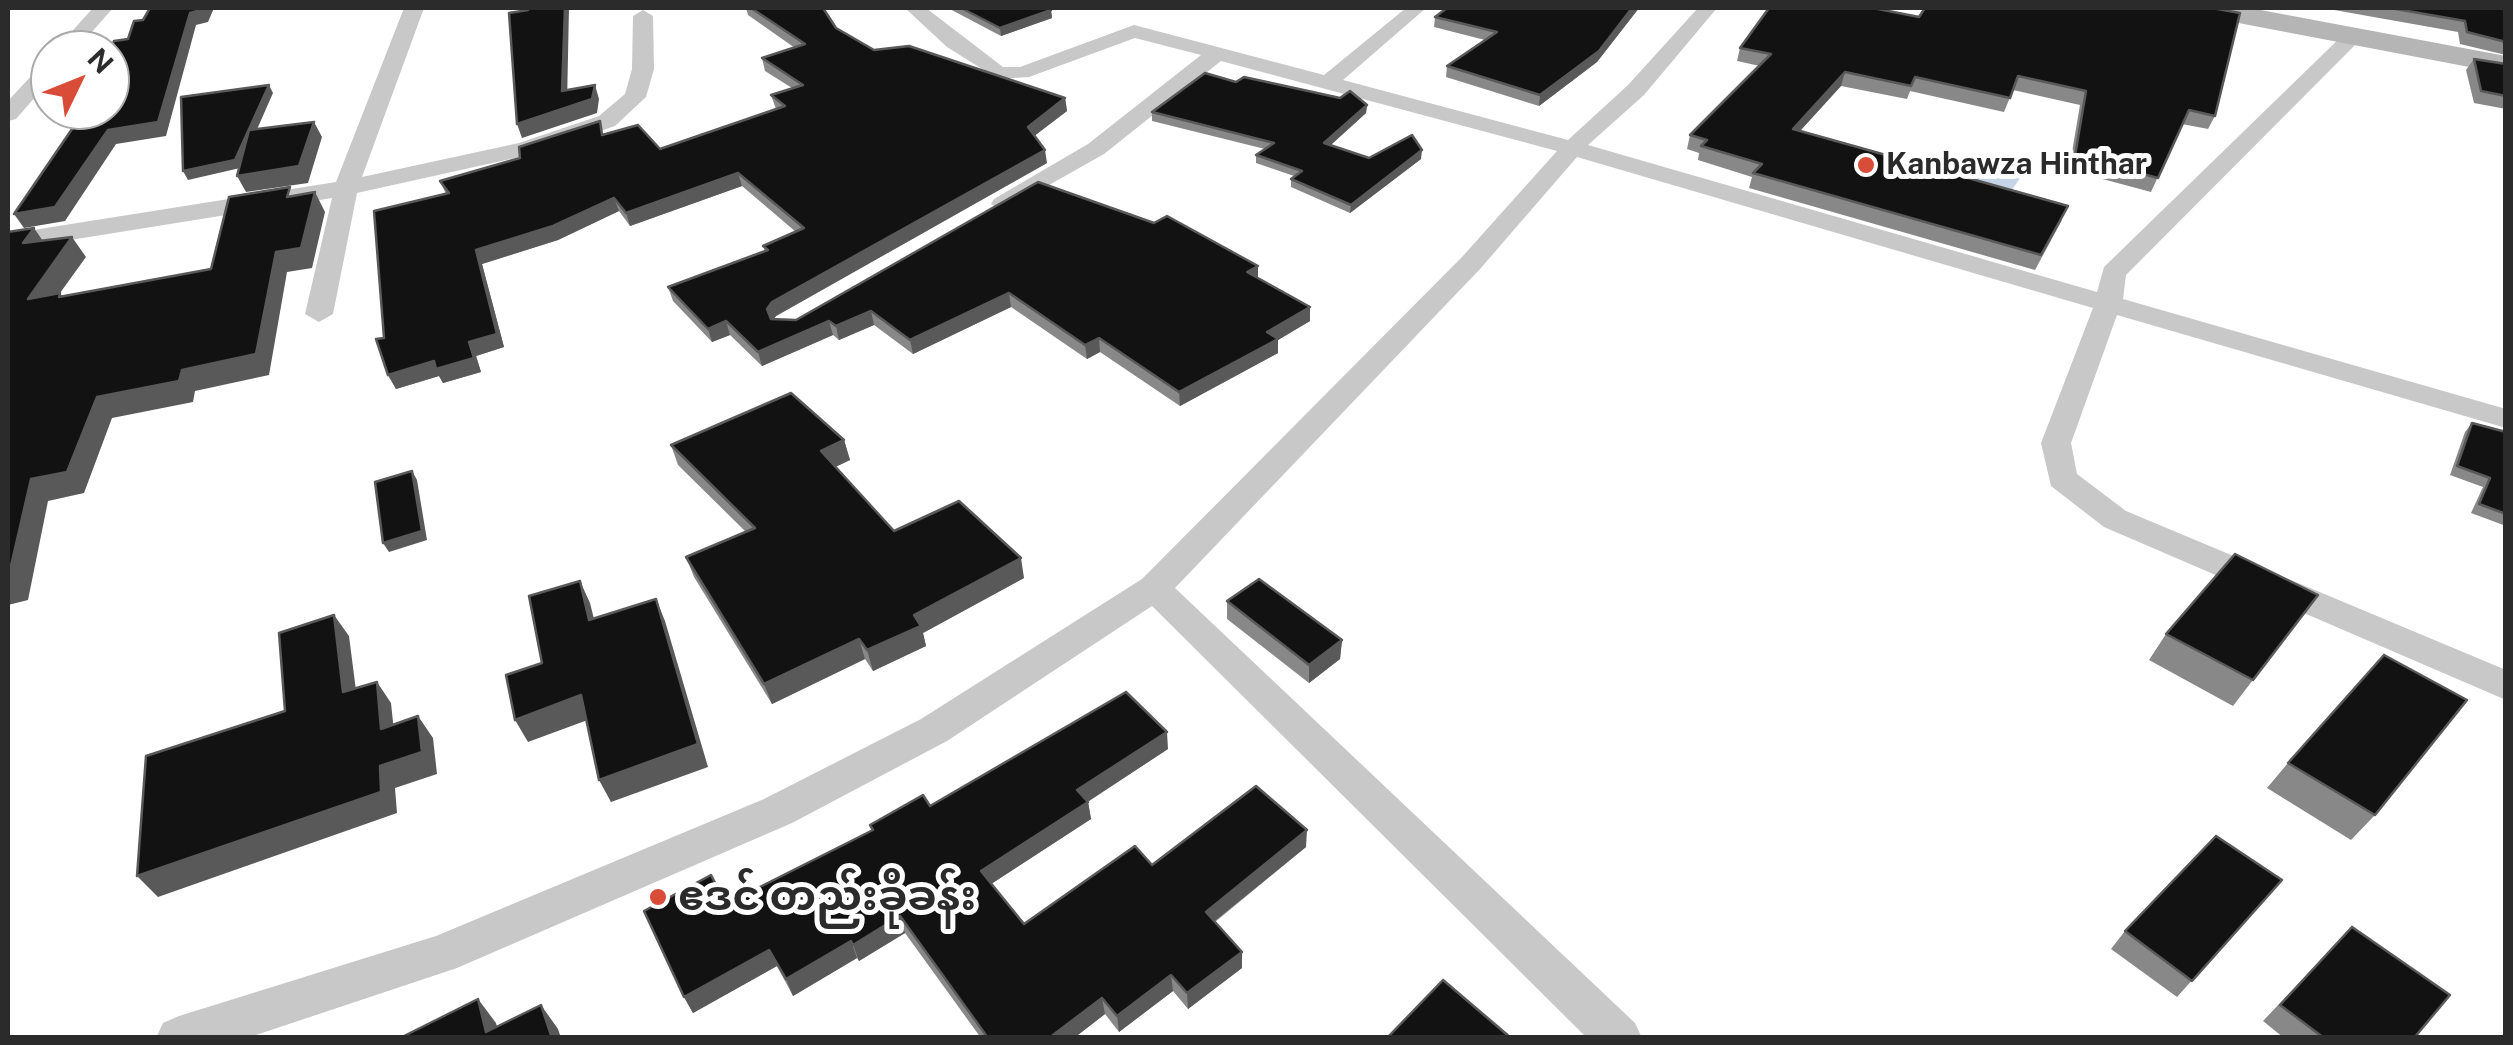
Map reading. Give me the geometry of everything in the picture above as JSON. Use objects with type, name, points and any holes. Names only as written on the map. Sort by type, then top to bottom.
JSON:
[{"type":"street","points":[[83,30],[103,8]]},
{"type":"street","points":[[319,314],[346,188],[414,8]]},
{"type":"street","points":[[916,8],[954,44],[998,73],[1022,73],[1126,31],[1572,148],[2110,301],[2506,420]]},
{"type":"street","points":[[1325,85],[1417,8]]},
{"type":"street","points":[[179,1038],[442,954],[778,812],[934,730],[1154,588],[1472,263],[1572,148],[1636,90],[1708,8]]},
{"type":"street","points":[[2206,8],[2506,65]]},
{"type":"street","points":[[8,242],[346,188],[526,149],[607,121],[635,97],[642,69],[643,16]]},
{"type":"street","points":[[2354,35],[2113,273],[2110,301],[2056,443],[2062,479],[2115,519],[2506,686]]},
{"type":"street","points":[[980,217],[1096,149],[1216,54]]},
{"type":"street","points":[[8,114],[30,89]]},
{"type":"street","points":[[1154,588],[1619,1038]]},
{"type":"water","points":[[1945,156],[2020,178],[2012,190],[1955,174],[1958,168],[1940,163]]},
{"type":"building","points":[[150,8],[202,8],[190,13],[158,122],[130,126],[130,33],[134,21],[143,20]]},
{"type":"building","points":[[528,8],[565,8],[562,91],[595,85],[592,99],[517,124],[509,13]]},
{"type":"building","points":[[751,8],[823,8],[836,28],[874,50],[909,46],[1065,98],[1028,127],[1045,150],[772,302],[767,309],[771,319],[796,320],[1038,182],[1154,223],[1167,216],[1258,266],[1247,272],[1310,307],[1267,332],[1278,339],[1179,392],[1099,338],[1085,345],[1009,293],[910,340],[871,311],[836,326],[829,321],[758,352],[726,321],[708,329],[668,287],[768,250],[763,246],[804,228],[738,173],[626,213],[614,198],[553,226],[476,250],[497,334],[469,342],[474,358],[436,369],[434,361],[388,375],[376,339],[384,338],[374,211],[449,193],[440,181],[520,158],[519,147],[600,121],[602,135],[638,125],[660,149],[785,106],[771,95],[803,85],[762,58],[805,44]]},
{"type":"building","points":[[961,8],[1046,8],[1051,10],[1000,28]]},
{"type":"building","points":[[1447,8],[1632,8],[1599,51],[1540,95],[1447,66],[1497,32],[1435,17]]},
{"type":"building","points":[[1769,8],[1873,8],[1919,17],[1925,8],[2212,8],[2240,13],[2215,116],[2189,110],[2158,178],[2075,156],[2086,91],[2018,76],[2010,98],[1915,77],[1911,86],[1845,72],[1793,129],[2068,206],[2041,255],[1753,173],[1762,164],[1701,146],[1707,140],[1690,135],[1771,54],[1740,48]]},
{"type":"building","points":[[2390,8],[2506,8],[2506,42],[2467,32],[2465,21]]},
{"type":"building","points":[[2474,59],[2506,64],[2506,96],[2481,91]]},
{"type":"building","points":[[1205,73],[1236,82],[1244,77],[1340,98],[1350,91],[1367,105],[1324,143],[1369,158],[1412,135],[1422,150],[1351,205],[1291,179],[1302,171],[1256,155],[1274,143],[1152,112]]},
{"type":"building","points":[[269,85],[235,160],[183,171],[181,97]]},
{"type":"building","points":[[314,122],[299,166],[237,176],[249,130]]},
{"type":"building","points":[[71,130],[108,130],[55,207],[14,214]]},
{"type":"building","points":[[290,187],[287,197],[315,192],[301,248],[276,252],[256,354],[182,370],[179,381],[97,397],[67,472],[31,479],[8,579],[8,232],[34,228],[23,243],[72,237],[28,299],[60,293],[59,297],[211,269],[229,197]]},
{"type":"building","points":[[791,393],[844,440],[821,451],[894,531],[959,501],[1021,558],[914,615],[921,626],[867,650],[859,639],[764,684],[686,557],[755,528],[671,445]]},
{"type":"building","points":[[2472,423],[2506,432],[2506,514],[2479,504],[2490,478],[2457,466]]},
{"type":"building","points":[[412,471],[422,531],[383,543],[375,482]]},
{"type":"building","points":[[2235,554],[2318,595],[2253,680],[2166,634]]},
{"type":"building","points":[[1259,579],[1342,640],[1309,665],[1227,601]]},
{"type":"building","points":[[580,581],[589,620],[656,599],[698,744],[599,780],[581,695],[515,720],[506,675],[542,663],[529,596]]},
{"type":"building","points":[[334,615],[343,692],[377,682],[381,729],[418,716],[422,752],[380,766],[381,792],[137,876],[146,756],[285,711],[279,633]]},
{"type":"building","points":[[2384,655],[2467,700],[2375,815],[2288,763]]},
{"type":"building","points":[[1126,692],[1167,732],[1077,790],[1088,802],[981,871],[1024,924],[1135,846],[1152,865],[1256,786],[1307,830],[1206,912],[1242,952],[1187,993],[1171,975],[1117,1016],[1102,998],[1049,1038],[988,1038],[900,916],[786,979],[769,950],[684,997],[644,911],[711,875],[726,904],[873,830],[870,825],[923,795],[930,806]]},
{"type":"building","points":[[2216,836],[2282,880],[2192,981],[2125,931]]},
{"type":"building","points":[[2352,927],[2450,995],[2414,1038],[2324,1038],[2280,1005]]},
{"type":"building","points":[[1443,980],[1511,1038],[1387,1038]]},
{"type":"building","points":[[478,999],[486,1032],[541,1005],[552,1038],[400,1038]]},
{"type":"place","name":"Kanbawza Hinthar","points":[[1866,165]]},
{"type":"place","name":"ဧဒင် တည်းခိုခန်း","points":[[658,897]]}]
